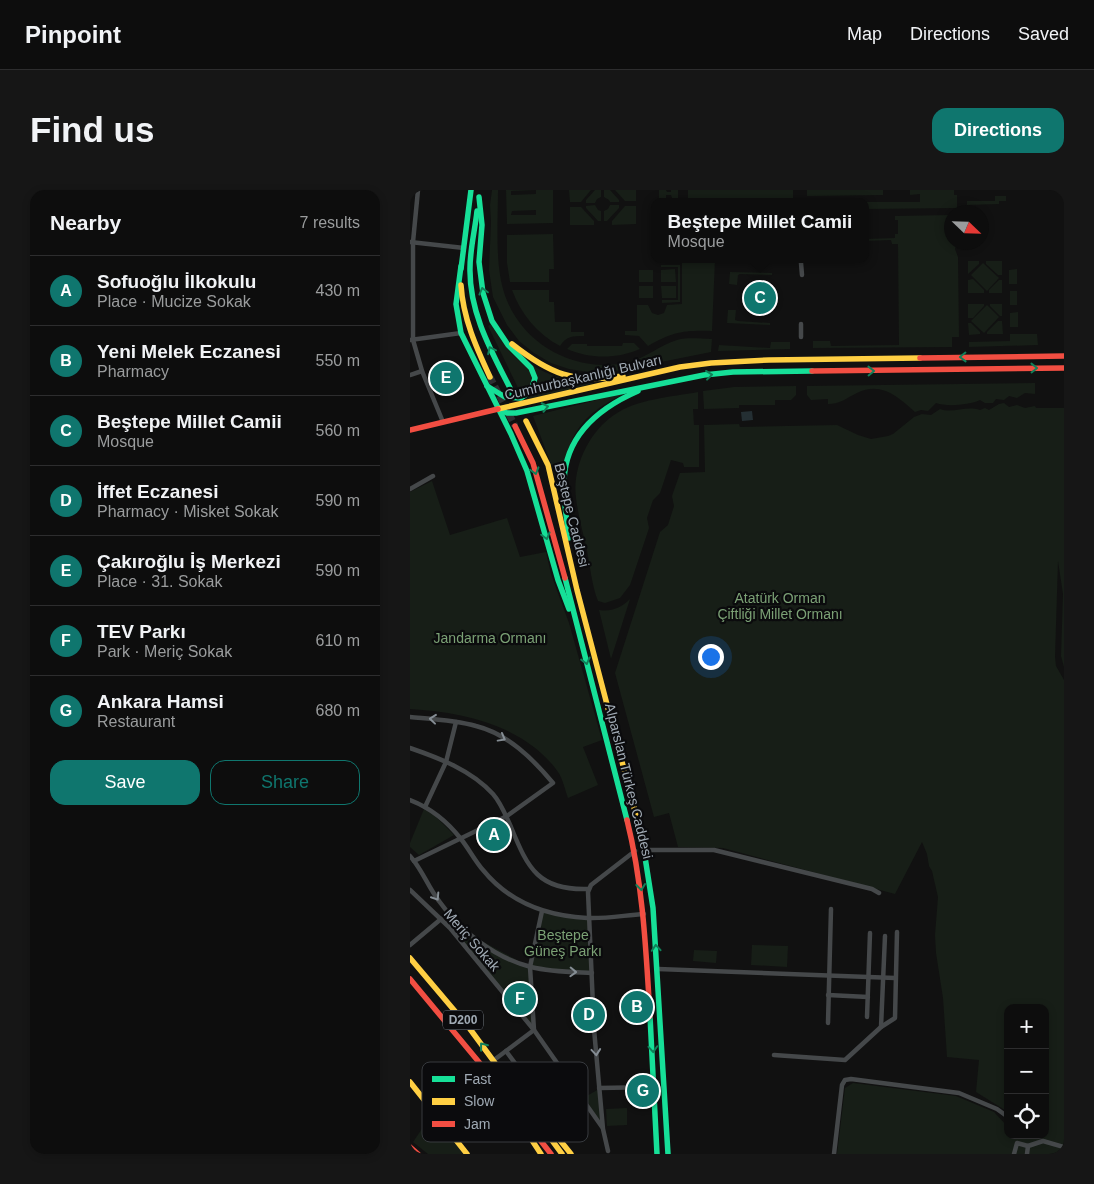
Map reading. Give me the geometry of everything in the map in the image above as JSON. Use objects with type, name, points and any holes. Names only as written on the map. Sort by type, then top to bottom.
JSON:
[{"type":"main road","points":[[471,190],[456,304],[461,333],[527,471],[558,580],[580,635]]},
{"type":"main road","points":[[480,190],[471,254],[472,294],[484,336],[513,394]]},
{"type":"main road","points":[[479,197],[482,225],[479,262],[481,282],[492,321],[516,355],[533,371],[534,378],[533,388],[524,397],[513,399],[497,394],[485,384]]},
{"type":"main road","points":[[461,266],[465,319],[469,333],[490,377]]},
{"type":"main road","points":[[502,336],[532,361],[557,374],[574,379],[611,379],[661,368],[680,367]]},
{"type":"main road","name":"Cumhurbaşkanlığı Bulvarı","points":[[498,409],[680,367],[724,362],[1064,356]]},
{"type":"main road","name":"Cumhurbaşkanlığı Bulvarı","points":[[498,409],[507,413],[516,413],[661,383],[733,372],[1064,368]]},
{"type":"main road","points":[[577,590],[564,499],[567,458],[579,434],[601,410],[621,398],[661,383]]},
{"type":"main road","points":[[410,430],[498,409]]},
{"type":"main road","name":"Beştepe Caddesi","points":[[526,421],[548,465],[577,590]]},
{"type":"main road","name":"Alparslan Türkeş Caddesi","points":[[515,426],[535,472],[554,533],[635,851],[644,914],[655,1087],[657,1154]]},
{"type":"main road","name":"Alparslan Türkeş Caddesi","points":[[577,590],[644,850],[653,908],[658,969],[668,1154]]},
{"type":"main road","name":"D200","points":[[410,958],[494,1060]]},
{"type":"main road","name":"D200","points":[[410,979],[478,1062]]},
{"type":"main road","points":[[410,1082],[422,1097]]},
{"type":"main road","points":[[458,1142],[468,1154]]},
{"type":"main road","points":[[534,1142],[542,1154]]},
{"type":"main road","name":"D200","points":[[542,1142],[551,1154]]},
{"type":"main road","points":[[553,1142],[562,1154]]},
{"type":"main road","name":"D200","points":[[562,1142],[571,1154]]},
{"type":"main road","points":[[410,1147],[418,1154]]},
{"type":"street","points":[[418,190],[412,242],[411,340],[443,422]]},
{"type":"street","points":[[412,242],[464,248]]},
{"type":"street","points":[[801,263],[802,275]]},
{"type":"street","points":[[801,324],[801,337]]},
{"type":"street","points":[[411,340],[461,333]]},
{"type":"street","points":[[410,375],[422,372]]},
{"type":"street","points":[[410,489],[433,476]]},
{"type":"street","points":[[410,717],[477,726],[509,742],[532,759],[554,783],[507,816],[414,861]]},
{"type":"street","points":[[425,807],[446,762],[456,722]]},
{"type":"street","points":[[410,748],[463,770],[481,782],[494,796],[507,816],[524,857],[540,876],[554,886],[570,889],[589,889]]},
{"type":"street","points":[[410,800],[441,817],[461,839],[482,870],[496,885],[513,898],[542,911],[589,918],[644,914]]},
{"type":"street","points":[[644,850],[714,850],[872,889],[879,893]]},
{"type":"street","points":[[608,1151],[603,1128],[594,1029],[589,889],[590,886],[635,851]]},
{"type":"street","points":[[410,856],[439,902],[468,934],[504,957],[530,967],[554,971],[592,973]]},
{"type":"street","name":"Meriç Sokak","points":[[410,890],[450,928],[534,1030],[557,1062]]},
{"type":"street","points":[[828,1023],[831,909]]},
{"type":"street","points":[[494,1060],[534,1030],[530,967],[542,911]]},
{"type":"street","points":[[410,945],[441,919]]},
{"type":"street","points":[[774,1055],[844,1060],[894,1018],[897,932]]},
{"type":"street","points":[[867,1016],[870,933]]},
{"type":"street","points":[[882,1027],[885,936]]},
{"type":"street","points":[[658,969],[895,978]]},
{"type":"street","points":[[828,995],[868,997]]},
{"type":"street","points":[[506,1051],[514,1062]]},
{"type":"street","points":[[834,1154],[842,1085],[845,1080],[851,1079],[959,1093],[1004,1114]]},
{"type":"street","points":[[599,1088],[655,1087]]},
{"type":"street","name":"Meriç Sokak","points":[[588,1107],[603,1128]]},
{"type":"street","points":[[1014,1154],[1017,1143],[1028,1146],[1043,1141],[1064,1147]]},
{"type":"street","points":[[1027,1154],[1028,1146]]},
{"type":"green space","points":[[492,190],[498,190],[498,253],[503,289],[521,325],[551,351],[569,359],[589,364],[609,365],[641,358],[677,340],[712,339],[711,352],[601,374],[569,369],[551,363],[534,353],[519,341],[507,325],[493,297],[489,270]]},
{"type":"green space","points":[[506,190],[536,190],[553,190],[553,223],[507,224]],"holes":[[[536,190],[536,194],[511,195],[511,191]],[[536,210],[536,215],[511,215],[512,211]]]},
{"type":"green space","points":[[569,190],[591,190],[581,202],[570,202]]},
{"type":"green space","points":[[595,190],[601,190],[601,197],[595,203],[586,203],[586,200]]},
{"type":"green space","points":[[604,190],[610,190],[619,202],[610,202],[604,197]]},
{"type":"green space","points":[[615,190],[636,190],[636,201],[625,201]]},
{"type":"green space","points":[[659,190],[671,192],[671,190],[678,190],[678,198],[666,195],[666,198],[659,198]]},
{"type":"green space","points":[[688,190],[793,190],[793,198],[688,198]]},
{"type":"green space","points":[[807,190],[883,190],[883,195],[807,196]]},
{"type":"green space","points":[[910,190],[954,190],[954,195],[957,195],[957,205],[944,205],[944,208],[869,209],[869,202],[920,202],[920,194],[910,195]]},
{"type":"green space","points":[[995,196],[1006,196],[1006,201],[999,201],[999,204],[967,205],[967,201],[995,201]]},
{"type":"green space","points":[[595,205],[601,211],[601,221],[598,221],[586,208],[586,206]]},
{"type":"green space","points":[[610,205],[619,205],[619,208],[607,221],[604,221],[604,211]]},
{"type":"green space","points":[[625,206],[636,206],[636,224],[612,225],[612,221]]},
{"type":"green space","points":[[570,207],[581,207],[594,221],[594,225],[570,225]]},
{"type":"green space","points":[[944,215],[944,250],[955,250],[958,257],[959,337],[952,337],[952,347],[813,348],[813,341],[830,341],[831,346],[899,345],[898,244],[892,244],[891,240],[869,241],[869,239],[895,238],[895,234],[898,234],[898,220],[895,220],[895,216]]},
{"type":"green space","points":[[553,234],[554,269],[549,269],[549,282],[510,282],[507,263],[507,235]]},
{"type":"green space","points":[[968,261],[979,261],[979,264],[968,274]]},
{"type":"green space","points":[[986,261],[1002,261],[1002,275],[998,275],[986,264]]},
{"type":"green space","points":[[682,263],[715,263],[712,331],[678,333],[648,346],[639,336],[625,335],[625,331],[637,331],[637,305],[648,305],[652,313],[658,315],[664,313],[667,305],[682,304]]},
{"type":"green space","points":[[983,263],[999,278],[987,291],[971,275]]},
{"type":"green space","points":[[661,265],[680,265],[680,302],[662,303],[662,300],[678,300],[678,267],[661,267]]},
{"type":"green space","points":[[675,269],[676,282],[661,282],[661,270]]},
{"type":"green space","points":[[1017,269],[1017,284],[1009,284],[1009,270]]},
{"type":"green space","points":[[639,270],[653,270],[653,282],[639,282]]},
{"type":"green space","points":[[730,272],[772,273],[772,275],[740,274],[738,275],[737,285],[729,284]]},
{"type":"green space","points":[[973,279],[984,290],[984,293],[968,293],[968,280]]},
{"type":"green space","points":[[999,280],[1002,280],[1002,293],[989,293],[989,290]]},
{"type":"green space","points":[[639,286],[653,286],[653,298],[639,298]]},
{"type":"green space","points":[[661,286],[676,286],[676,298],[662,298]]},
{"type":"green space","points":[[512,290],[549,290],[549,302],[554,302],[555,322],[571,322],[571,332],[584,332],[584,336],[570,337],[560,346],[544,336],[525,315]]},
{"type":"green space","points":[[1010,291],[1017,291],[1017,305],[1010,305]]},
{"type":"green space","points":[[968,304],[984,304],[984,306],[973,318],[968,318]]},
{"type":"green space","points":[[990,304],[1002,304],[1002,316],[990,306]]},
{"type":"green space","points":[[987,305],[999,317],[984,333],[971,321]]},
{"type":"green space","points":[[728,310],[736,310],[735,320],[770,323],[770,325],[727,323]]},
{"type":"green space","points":[[1018,312],[1018,327],[1010,327],[1010,313]]},
{"type":"green space","points":[[998,321],[1002,321],[1003,334],[987,334],[987,332]]},
{"type":"green space","points":[[968,323],[971,323],[980,334],[969,335]]},
{"type":"green space","points":[[491,324],[508,350],[530,372],[532,382],[522,396],[488,326]]},
{"type":"green space","points":[[1010,334],[1037,334],[1038,345],[969,347],[969,342],[1010,341]]},
{"type":"green space","points":[[771,342],[790,342],[790,349],[718,351],[719,345],[770,348]]},
{"type":"green space","points":[[623,343],[634,343],[640,349],[622,355],[594,356],[567,349],[572,344],[622,346]]},
{"type":"green space","points":[[533,366],[563,379],[579,383],[596,383],[526,400],[533,392],[536,384]]},
{"type":"green space","points":[[1035,383],[1035,394],[1025,393],[1017,398],[1009,396],[1004,400],[996,399],[993,403],[985,403],[980,400],[958,405],[936,403],[928,411],[921,410],[915,412],[896,396],[881,390],[866,390],[833,404],[828,404],[828,399],[811,400],[807,395],[807,386]]},
{"type":"green space","points":[[796,386],[796,395],[791,400],[775,400],[775,405],[739,405],[739,408],[704,409],[703,391],[734,387]]},
{"type":"green space","points":[[629,392],[596,410],[582,423],[572,440],[561,478],[557,480],[533,416]]},
{"type":"green space","points":[[698,392],[698,409],[693,409],[694,425],[699,425],[699,467],[684,467],[683,463],[671,460],[660,493],[653,500],[647,518],[649,528],[630,585],[620,598],[605,603],[598,601],[576,498],[577,474],[584,451],[605,422],[623,410],[655,399]]},
{"type":"green space","name":"Atatürk Orman Çiftliği Millet Ormanı","points":[[1004,403],[1009,407],[1017,405],[1025,408],[1035,406],[1036,408],[1064,408],[1064,667],[1061,656],[1063,594],[1058,561],[1055,657],[1056,666],[1064,680],[1064,1154],[837,1154],[845,1088],[853,1083],[956,1096],[994,1112],[1004,1123],[1004,1139],[1049,1139],[1049,1004],[1004,1004],[1004,1110],[976,1092],[979,1060],[947,1057],[943,998],[936,953],[935,935],[938,897],[932,871],[922,842],[895,894],[723,848],[678,847],[669,813],[654,817],[615,673],[660,532],[668,525],[674,506],[672,496],[680,473],[705,472],[704,425],[739,424],[740,427],[837,425],[871,439],[893,434],[914,417],[922,414],[931,415],[940,409],[950,411],[970,408],[980,410],[985,408],[989,410]]},
{"type":"green space","name":"Jandarma Ormanı","points":[[432,481],[450,535],[507,518],[520,557],[546,552],[551,574],[569,623],[602,740],[583,747],[598,785],[568,798],[558,772],[545,756],[529,743],[492,724],[472,718],[410,709],[410,492]]},
{"type":"green space","points":[[630,599],[611,659],[599,610],[616,609]]},
{"type":"green space","points":[[424,809],[436,817],[454,835],[419,855],[410,847],[410,843]]},
{"type":"green space","name":"Beştepe Güneş Parkı","points":[[542,911],[589,918],[592,973],[530,967]]},
{"type":"green space","points":[[441,919],[530,967],[534,1030]]},
{"type":"green space","points":[[752,945],[788,946],[787,967],[751,965]]},
{"type":"green space","points":[[694,950],[717,951],[716,963],[693,961]]},
{"type":"green space","points":[[599,1089],[602,1128],[588,1102],[588,1095]]},
{"type":"green space","points":[[627,1108],[627,1125],[607,1126],[606,1109]]},
{"type":"green space","points":[[422,1129],[422,1142],[454,1142],[464,1154],[428,1154],[413,1142]]},
{"type":"shaded area","points":[[752,411],[753,420],[742,421],[741,412]]},
{"type":"tunnel","points":[[490,377],[515,426]]},
{"type":"traffic: fast","points":[[461,269],[471,190]]},
{"type":"traffic: fast","points":[[479,197],[482,225],[479,262],[483,293],[492,321],[508,345],[531,368],[535,378],[531,391],[521,398],[505,397],[487,386]]},
{"type":"traffic: fast","points":[[477,211],[470,261],[473,301],[490,349],[513,394]]},
{"type":"traffic: fast","points":[[461,266],[456,304],[461,333],[511,434],[527,471],[558,580],[569,609]]},
{"type":"traffic: fast","points":[[498,409],[507,413],[516,413],[704,375],[733,372],[812,371]]},
{"type":"traffic: fast","points":[[569,538],[564,480],[566,464],[571,450],[587,425],[598,415],[610,406],[638,391]]},
{"type":"traffic: fast","points":[[565,578],[627,820]]},
{"type":"traffic: fast","points":[[642,838],[653,908],[668,1154]]},
{"type":"traffic: fast","points":[[650,1016],[657,1154]]},
{"type":"traffic: slow","points":[[461,285],[467,321],[490,377]]},
{"type":"traffic: slow","points":[[512,344],[538,363],[563,374],[590,379],[623,376]]},
{"type":"traffic: slow","points":[[498,409],[680,367],[711,363],[769,360],[920,358]]},
{"type":"traffic: slow","points":[[526,421],[548,465],[577,590],[642,838]]},
{"type":"traffic: slow","points":[[410,958],[470,1029],[494,1062]]},
{"type":"traffic: slow","points":[[410,1082],[422,1097]]},
{"type":"traffic: slow","points":[[458,1142],[467,1154]]},
{"type":"traffic: slow","points":[[533,1142],[541,1154]]},
{"type":"traffic: slow","points":[[553,1142],[562,1154]]},
{"type":"traffic: slow","points":[[561,1142],[571,1154]]},
{"type":"traffic: jam","points":[[920,358],[1064,356]]},
{"type":"traffic: jam","points":[[812,371],[1064,368]]},
{"type":"traffic: jam","points":[[410,430],[498,409]]},
{"type":"traffic: jam","points":[[515,426],[533,463],[565,578]]},
{"type":"traffic: jam","points":[[627,820],[640,893],[650,1016]]},
{"type":"traffic: jam","points":[[410,979],[479,1062]]},
{"type":"traffic: jam","points":[[542,1142],[551,1154]]},
{"type":"traffic: jam","points":[[410,1147],[418,1154]]},
{"type":"place","name":"Beştepe Millet Camii","points":[[760,298]]},
{"type":"place","name":"Çakıroğlu İş Merkezi","points":[[446,378]]},
{"type":"place","name":"Sofuoğlu İlkokulu","points":[[494,835]]},
{"type":"place","name":"TEV Parkı","points":[[520,999]]},
{"type":"place","name":"Yeni Melek Eczanesi","points":[[637,1007]]},
{"type":"place","name":"İffet Eczanesi","points":[[589,1015]]},
{"type":"place","name":"Ankara Hamsi","points":[[643,1091]]}]
